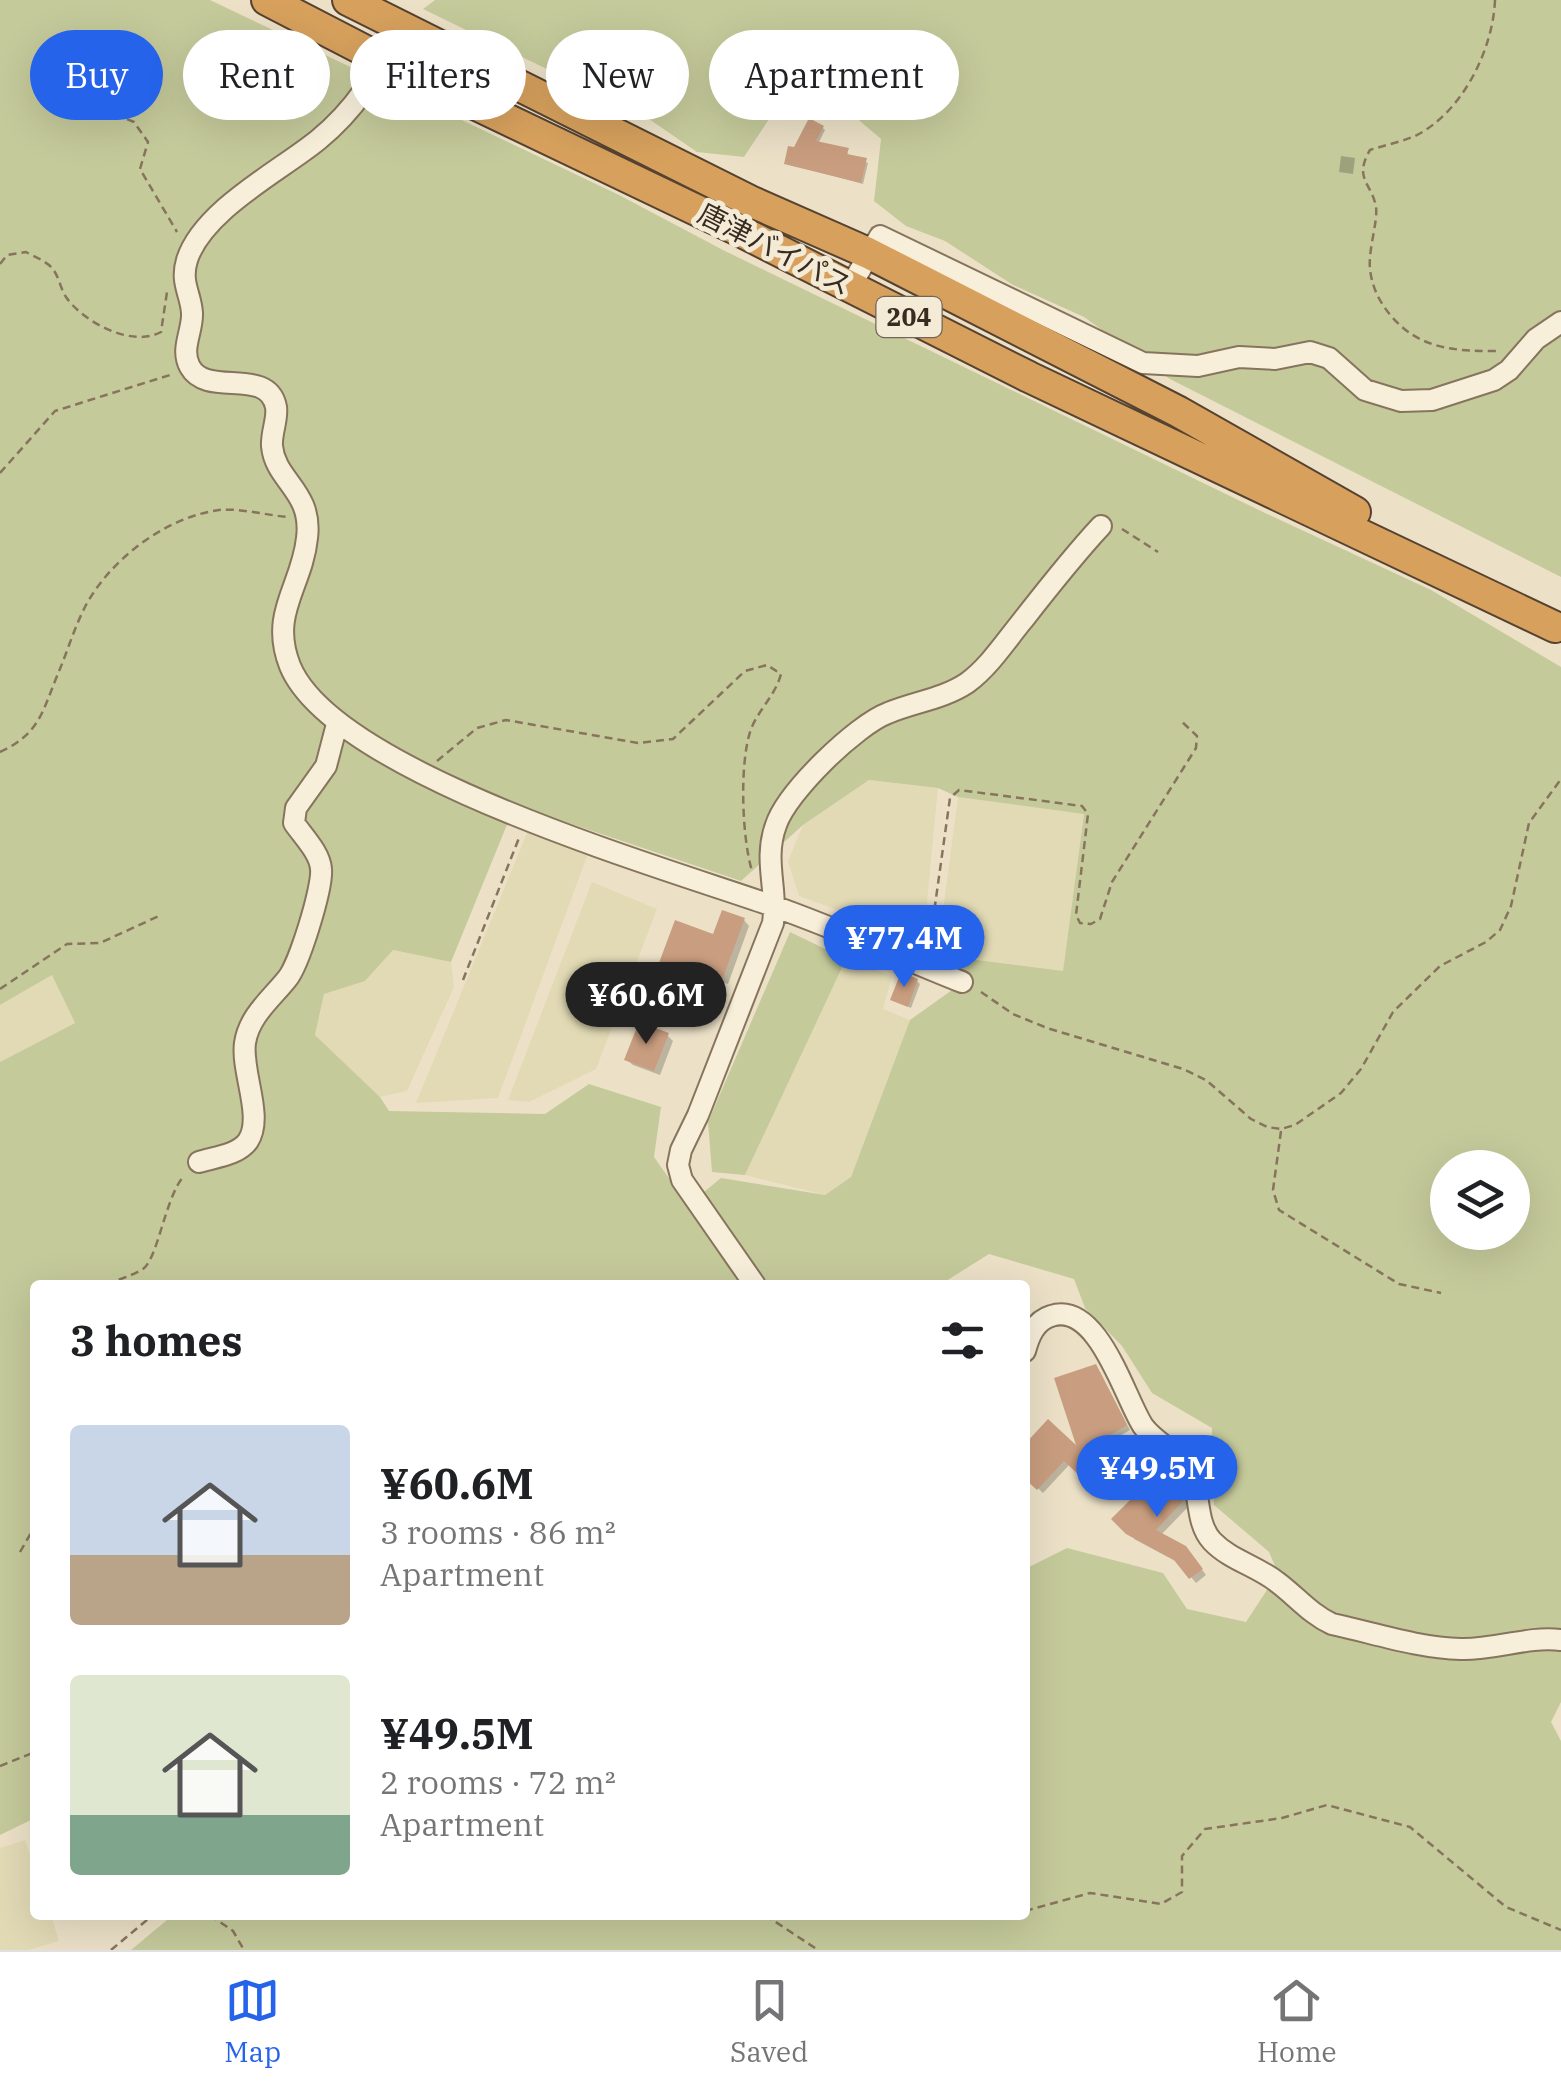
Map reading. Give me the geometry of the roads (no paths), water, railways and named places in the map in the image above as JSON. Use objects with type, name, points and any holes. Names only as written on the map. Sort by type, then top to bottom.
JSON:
[{"type":"highway","name":"唐津バイパス","points":[[267,0],[350,43]]},
{"type":"highway","name":"唐津バイパス","points":[[348,0],[733,192],[868,253],[1180,412],[1558,628]]},
{"type":"highway","name":"唐津バイパス","points":[[506,120],[1028,378],[1558,628]]},
{"type":"street","points":[[397,30],[399,26]]},
{"type":"street","points":[[350,107],[320,138],[234,200],[199,238],[187,260],[184,290],[192,313],[187,340],[190,368],[200,377],[261,386],[276,408],[272,446],[276,460],[303,500],[309,519],[307,542],[286,600],[282,641],[291,668],[311,701],[337,724],[421,774],[527,818],[773,899],[962,982]]},
{"type":"street","points":[[850,287],[880,236],[1142,363],[1198,366],[1239,357],[1275,359],[1310,352],[1329,358],[1365,390],[1400,401],[1432,400],[1494,380],[1509,370],[1536,339],[1561,322]]},
{"type":"street","points":[[752,1280],[682,1180],[678,1165],[773,923],[770,852],[776,824],[785,808],[843,741],[884,714],[966,684],[986,666],[1101,526]]},
{"type":"street","points":[[199,1162],[238,1150],[249,1139],[255,1123],[244,1064],[246,1038],[258,1012],[299,960],[322,870],[294,823],[296,808],[326,766],[337,724]]},
{"type":"street","points":[[1030,1337],[1034,1326],[1048,1316],[1060,1314],[1076,1318],[1088,1328],[1115,1365],[1144,1428],[1189,1470],[1196,1486],[1202,1524],[1212,1541],[1275,1580],[1317,1618],[1438,1647],[1465,1649],[1542,1638],[1561,1640]]}]
